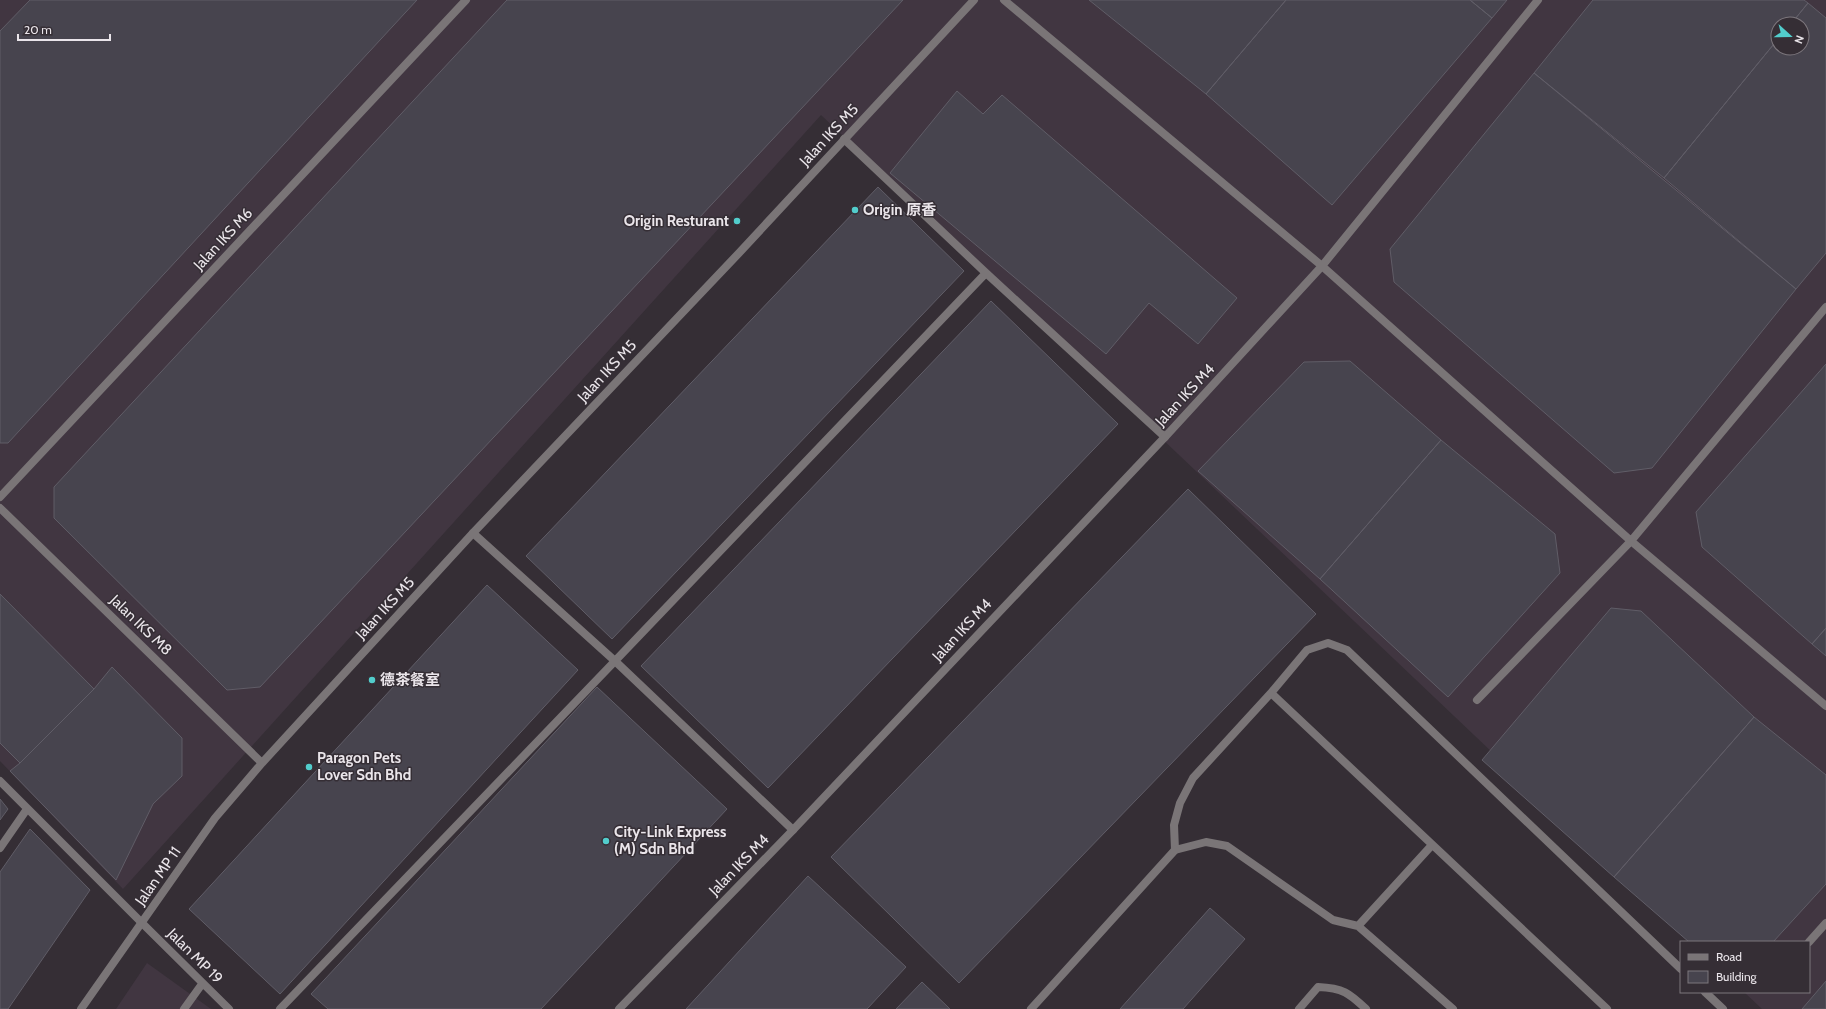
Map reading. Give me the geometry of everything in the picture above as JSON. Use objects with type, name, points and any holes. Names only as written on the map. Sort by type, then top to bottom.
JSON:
[{"type":"street","name":"Jalan IKS M6","points":[[0,497],[466,0]]},
{"type":"street","name":"Jalan IKS M5","points":[[262,763],[473,533],[739,253],[974,0]]},
{"type":"street","points":[[1004,0],[1322,266],[1631,541],[1826,706]]},
{"type":"street","name":"Jalan IKS M4","points":[[619,1009],[793,830],[1165,437],[1322,266],[1538,0]]},
{"type":"street","points":[[844,139],[986,273],[1165,437]]},
{"type":"street","points":[[280,1009],[986,273]]},
{"type":"street","points":[[1477,700],[1631,541],[1826,307]]},
{"type":"street","name":"Jalan IKS M8","points":[[0,508],[262,763]]},
{"type":"street","points":[[473,533],[615,661],[793,830]]},
{"type":"street","points":[[1175,850],[1174,825],[1180,803],[1193,778],[1271,693],[1307,650],[1328,643],[1347,650],[1680,968]]},
{"type":"street","points":[[1271,693],[1607,1009]]},
{"type":"street","name":"Jalan MP 11","points":[[80,1009],[215,818],[262,763]]},
{"type":"street","name":"Jalan MP 19","points":[[0,781],[202,984],[229,1009]]},
{"type":"street","points":[[0,848],[27,809]]},
{"type":"street","points":[[1030,1009],[1175,850],[1206,842],[1227,846],[1333,920],[1358,926],[1453,1009]]},
{"type":"street","points":[[1358,926],[1432,844]]},
{"type":"street","points":[[1810,941],[1826,922]]},
{"type":"street","points":[[184,1009],[202,984]]},
{"type":"street","points":[[1300,1009],[1318,987],[1335,988],[1352,996],[1366,1009]]},
{"type":"street","points":[[1706,993],[1723,1009]]},
{"type":"shaded area","points":[[0,0],[1826,0],[1826,1009],[1762,1009],[1745,993],[1810,993],[1810,941],[1691,941],[821,115],[123,889],[0,761]]},
{"type":"shaded area","points":[[147,963],[211,1009],[116,1009]]},
{"type":"building","points":[[30,0],[417,0],[8,443],[0,443],[0,31]]},
{"type":"building","points":[[507,0],[903,0],[260,687],[227,690],[54,518],[54,487]]},
{"type":"building","points":[[1089,0],[1286,0],[1206,94]]},
{"type":"building","points":[[1286,0],[1470,0],[1492,18],[1332,205],[1206,94]]},
{"type":"building","points":[[1470,0],[1507,0],[1492,18]]},
{"type":"building","points":[[1593,0],[1804,0],[1808,3],[1797,16],[1770,16],[1770,49],[1664,178],[1534,73]]},
{"type":"building","points":[[1808,3],[1826,18],[1826,253],[1796,289],[1664,178],[1770,49],[1770,56],[1810,56],[1810,16],[1797,16]]},
{"type":"building","points":[[1534,73],[1796,289],[1652,468],[1614,473],[1394,282],[1390,249]]},
{"type":"building","points":[[957,91],[983,114],[1002,95],[1237,298],[1198,344],[1149,303],[1106,354],[890,173]]},
{"type":"building","points":[[878,187],[964,271],[612,639],[526,556]]},
{"type":"building","points":[[991,301],[1118,424],[768,788],[641,666]]},
{"type":"building","points":[[1350,361],[1441,440],[1320,579],[1198,471],[1304,362]]},
{"type":"building","points":[[1826,364],[1826,628],[1812,644],[1702,547],[1696,512]]},
{"type":"building","points":[[1441,440],[1555,534],[1560,573],[1448,697],[1320,579]]},
{"type":"building","points":[[1188,489],[1316,614],[959,983],[831,857]]},
{"type":"building","points":[[487,585],[578,670],[280,994],[189,909]]},
{"type":"building","points":[[0,594],[94,689],[20,763],[0,743]]},
{"type":"building","points":[[1611,608],[1641,611],[1754,717],[1614,877],[1482,760]]},
{"type":"building","points":[[1826,628],[1826,656],[1812,644]]},
{"type":"building","points":[[112,667],[182,738],[182,776],[153,804],[116,880],[10,771],[20,763],[94,689]]},
{"type":"building","points":[[597,687],[727,809],[541,1009],[328,1009],[311,994]]},
{"type":"building","points":[[1754,717],[1826,775],[1826,884],[1774,941],[1688,941],[1614,877]]},
{"type":"building","points":[[0,799],[8,809],[0,820]]},
{"type":"building","points":[[30,829],[90,890],[8,1009],[0,1009],[0,872]]},
{"type":"building","points":[[808,876],[906,967],[867,1009],[686,1009]]},
{"type":"building","points":[[1210,908],[1245,939],[1183,1009],[1120,1009]]},
{"type":"building","points":[[1826,981],[1826,1009],[1802,1009]]},
{"type":"building","points":[[922,982],[950,1009],[896,1009]]},
{"type":"place","name":"Origin 原香","points":[[855,210]]},
{"type":"place","name":"Origin Resturant","points":[[737,221]]},
{"type":"place","name":"德茶餐室","points":[[372,680]]},
{"type":"place","name":"Paragon Pets Lover Sdn Bhd","points":[[309,767]]},
{"type":"place","name":"City-Link Express (M) Sdn Bhd","points":[[606,841]]}]
